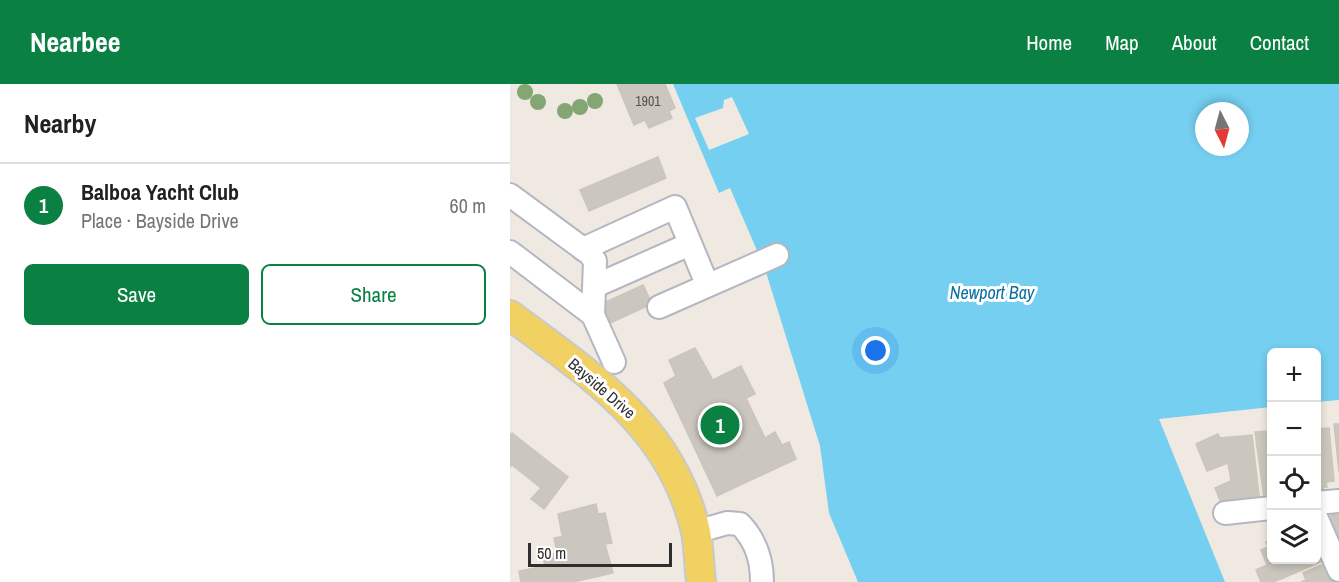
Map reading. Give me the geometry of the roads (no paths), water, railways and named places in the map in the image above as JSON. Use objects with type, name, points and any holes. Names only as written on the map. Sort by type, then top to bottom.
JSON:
[{"type":"main road","name":"Bayside Drive","points":[[510,315],[597,380],[625,405],[653,437],[680,485],[696,532],[701,582]]},
{"type":"street","points":[[510,195],[591,254],[595,261],[593,315],[614,362]]},
{"type":"street","points":[[583,249],[675,207],[707,284]]},
{"type":"street","points":[[595,286],[690,244]]},
{"type":"street","points":[[510,252],[593,315]]},
{"type":"street","points":[[659,307],[777,255]]},
{"type":"street","points":[[1321,503],[1339,501]]},
{"type":"street","points":[[1226,513],[1267,509]]},
{"type":"street","points":[[696,532],[727,523],[740,524],[750,535],[762,564],[762,582]]},
{"type":"street","points":[[1321,526],[1339,570]]},
{"type":"water","name":"Newport Bay","points":[[673,84],[1339,84],[1339,400],[1321,402],[1321,348],[1267,348],[1267,407],[1159,419],[1225,582],[858,582],[829,513],[820,446],[765,269],[730,188],[719,193]]},
{"type":"place","name":"Balboa Yacht Club","points":[[720,425]]}]
